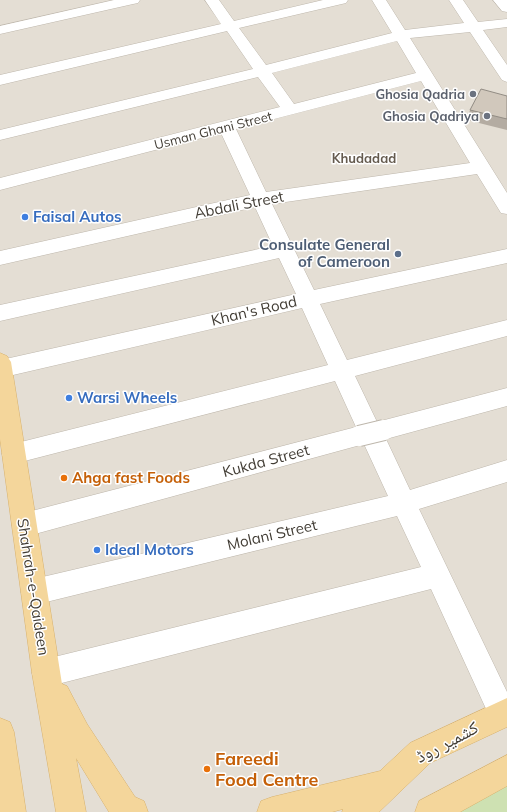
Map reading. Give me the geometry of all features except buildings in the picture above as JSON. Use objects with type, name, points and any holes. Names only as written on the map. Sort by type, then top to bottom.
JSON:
[{"type":"main road","name":"Shahrah-e-Qaideen","points":[[1,365],[46,673],[71,812]]},
{"type":"main road","points":[[46,673],[76,734],[124,808],[133,812]]},
{"type":"main road","name":"کشمیر روڈ","points":[[357,812],[420,753],[506,711]]},
{"type":"main road","points":[[0,732],[11,812]]},
{"type":"main road","points":[[430,812],[507,770]]},
{"type":"main road","points":[[272,812],[387,784]]},
{"type":"street","points":[[0,30],[133,0]]},
{"type":"street","points":[[212,0],[290,110]]},
{"type":"street","points":[[0,80],[341,0]]},
{"type":"street","points":[[379,0],[507,208]]},
{"type":"street","points":[[456,0],[507,77]]},
{"type":"street","points":[[500,0],[507,8]]},
{"type":"street","points":[[0,135],[262,71],[401,35],[507,23]]},
{"type":"street","name":"Usman Ghani Street","points":[[0,184],[425,75]]},
{"type":"street","points":[[227,127],[438,575],[506,711]]},
{"type":"street","name":"Abdali Street","points":[[0,258],[261,199],[482,167]]},
{"type":"street","points":[[0,313],[285,250]]},
{"type":"street","name":"Khan's Road","points":[[1,365],[507,256]]},
{"type":"street","points":[[14,454],[507,328]]},
{"type":"street","name":"Kukda Street","points":[[24,525],[507,397]]},
{"type":"street","name":"Molani Street","points":[[34,592],[404,503],[507,471]]},
{"type":"street","points":[[46,673],[438,575]]},
{"type":"shaded area","points":[[0,0],[507,0],[507,812],[0,812]]},
{"type":"green space","points":[[507,770],[507,812],[456,812]]},
{"type":"place","name":"Ghosia Qadria","points":[[473,94]]},
{"type":"place","name":"Ghosia Qadriya","points":[[487,116]]},
{"type":"place","name":"Faisal Autos","points":[[25,217]]},
{"type":"place","name":"Consulate General of Cameroon","points":[[398,254]]},
{"type":"place","name":"Warsi Wheels","points":[[69,398]]},
{"type":"place","name":"Ahga fast Foods","points":[[64,478]]},
{"type":"place","name":"Ideal Motors","points":[[97,550]]},
{"type":"place","name":"Fareedi Food Centre","points":[[207,769]]},
{"type":"district","name":"Khudadad","points":[[364,158]]}]
